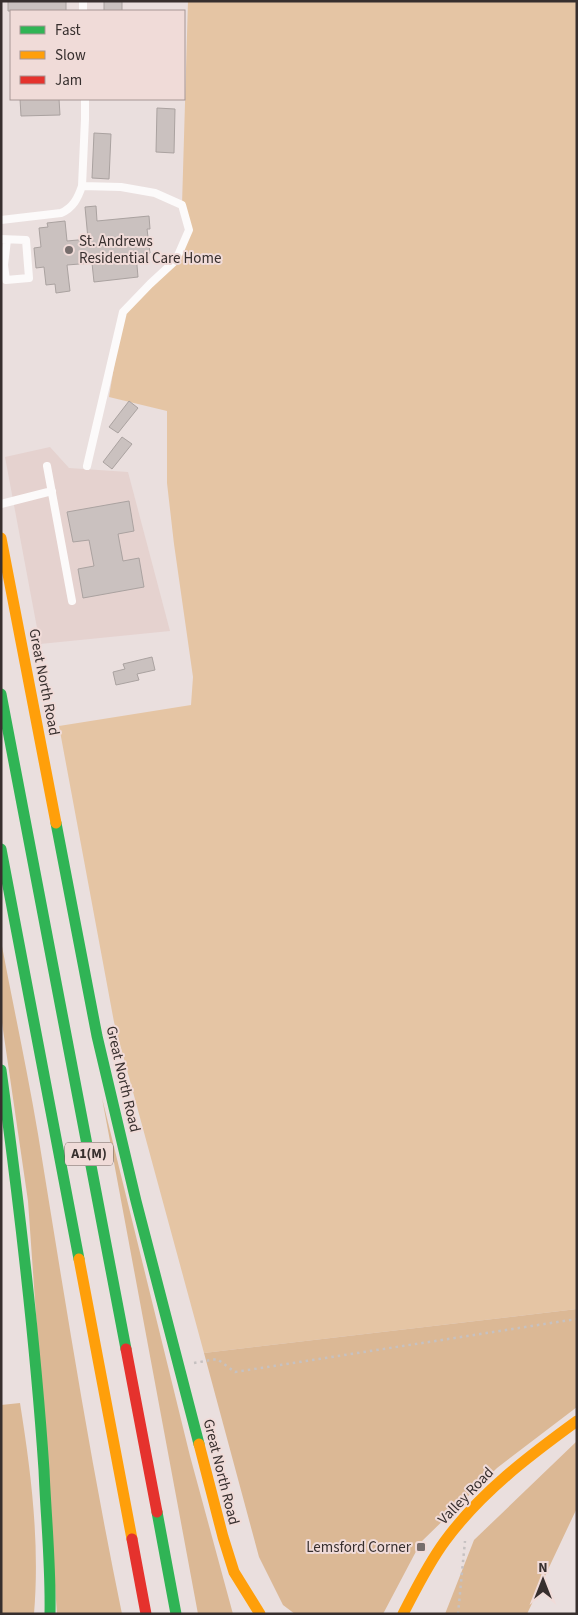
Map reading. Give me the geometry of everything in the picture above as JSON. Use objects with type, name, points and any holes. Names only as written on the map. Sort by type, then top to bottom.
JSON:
[{"type":"main road","name":"Great North Road","points":[[1,538],[97,1036],[136,1201],[228,1555],[234,1572],[260,1614]]},
{"type":"main road","name":"A1(M)","points":[[1,694],[176,1614]]},
{"type":"main road","name":"A1(M)","points":[[1,849],[146,1614]]},
{"type":"main road","points":[[1,1070],[28,1284],[41,1418],[50,1614]]},
{"type":"main road","name":"Valley Road","points":[[403,1614],[434,1559],[468,1512],[489,1490],[577,1421]]},
{"type":"lane","points":[[1,220],[54,214],[68,210],[79,195],[82,186],[85,100]]},
{"type":"lane","points":[[82,186],[121,187],[155,194],[182,205],[189,230],[176,260],[123,312],[87,466]]},
{"type":"lane","points":[[4,239],[26,240],[29,278],[6,280],[4,239]]},
{"type":"lane","points":[[47,466],[72,601]]},
{"type":"lane","points":[[1,504],[52,491]]},
{"type":"path","points":[[179,1367],[216,1359],[235,1372],[577,1319]]},
{"type":"path","points":[[458,1614],[465,1540]]},
{"type":"shaded area","points":[[188,1],[577,1],[577,1309],[204,1353],[114,1022],[59,726],[191,705],[193,677],[167,483],[167,411],[109,397],[123,312],[176,260],[189,230],[182,205]]},
{"type":"shaded area","points":[[50,447],[69,468],[128,472],[170,631],[40,644],[5,457]]},
{"type":"shaded area","points":[[1,941],[34,1110],[67,1314],[122,1614],[57,1614],[28,1201],[1,1016]]},
{"type":"shaded area","points":[[102,1098],[190,1456],[233,1614],[198,1614]]},
{"type":"shaded area","points":[[577,1309],[577,1407],[497,1468],[421,1542],[383,1614],[295,1614],[283,1605],[259,1557],[204,1353]]},
{"type":"shaded area","points":[[20,1403],[28,1455],[35,1534],[36,1587],[34,1614],[1,1614],[1,1405]]},
{"type":"shaded area","points":[[577,1441],[577,1508],[527,1614],[445,1614],[474,1540]]},
{"type":"building","points":[[8,1],[66,1],[66,10],[8,11]]},
{"type":"building","points":[[104,1],[122,1],[122,10],[104,10]]},
{"type":"building","points":[[20,100],[59,100],[60,115],[21,116]]},
{"type":"building","points":[[157,108],[175,109],[174,153],[156,152]]},
{"type":"building","points":[[94,133],[111,134],[109,179],[92,178]]},
{"type":"building","name":"St. Andrews Residential Care Home","points":[[96,206],[97,221],[149,216],[150,229],[147,229],[150,253],[136,254],[138,277],[94,282],[92,263],[67,265],[70,291],[56,293],[55,284],[46,285],[44,267],[36,268],[34,248],[41,247],[39,228],[48,227],[47,223],[65,221],[67,241],[88,239],[85,207]]},
{"type":"building","points":[[129,401],[138,408],[118,433],[109,427]]},
{"type":"building","points":[[122,437],[132,444],[112,469],[103,462]]},
{"type":"building","points":[[129,501],[134,531],[118,534],[123,561],[139,558],[144,587],[83,598],[78,569],[94,566],[89,540],[73,542],[67,512]]},
{"type":"building","points":[[152,657],[155,670],[137,674],[139,680],[116,685],[113,672],[125,669],[123,664]]},
{"type":"traffic: fast","points":[[1,694],[126,1349]]},
{"type":"traffic: fast","points":[[56,823],[97,1036],[136,1201],[199,1444]]},
{"type":"traffic: fast","points":[[1,849],[79,1259]]},
{"type":"traffic: fast","points":[[1,1070],[36,1370],[44,1470],[50,1614]]},
{"type":"traffic: fast","points":[[157,1512],[176,1614]]},
{"type":"traffic: slow","points":[[1,538],[56,823]]},
{"type":"traffic: slow","points":[[79,1259],[132,1539]]},
{"type":"traffic: slow","points":[[403,1614],[422,1577],[439,1550],[474,1506],[524,1461],[577,1421]]},
{"type":"traffic: slow","points":[[199,1444],[234,1572],[260,1614]]},
{"type":"traffic: jam","points":[[126,1349],[157,1512]]},
{"type":"traffic: jam","points":[[132,1539],[146,1614]]},
{"type":"place","name":"St. Andrews Residential Care Home","points":[[69,250]]},
{"type":"place","name":"Lemsford Corner","points":[[421,1547]]}]
